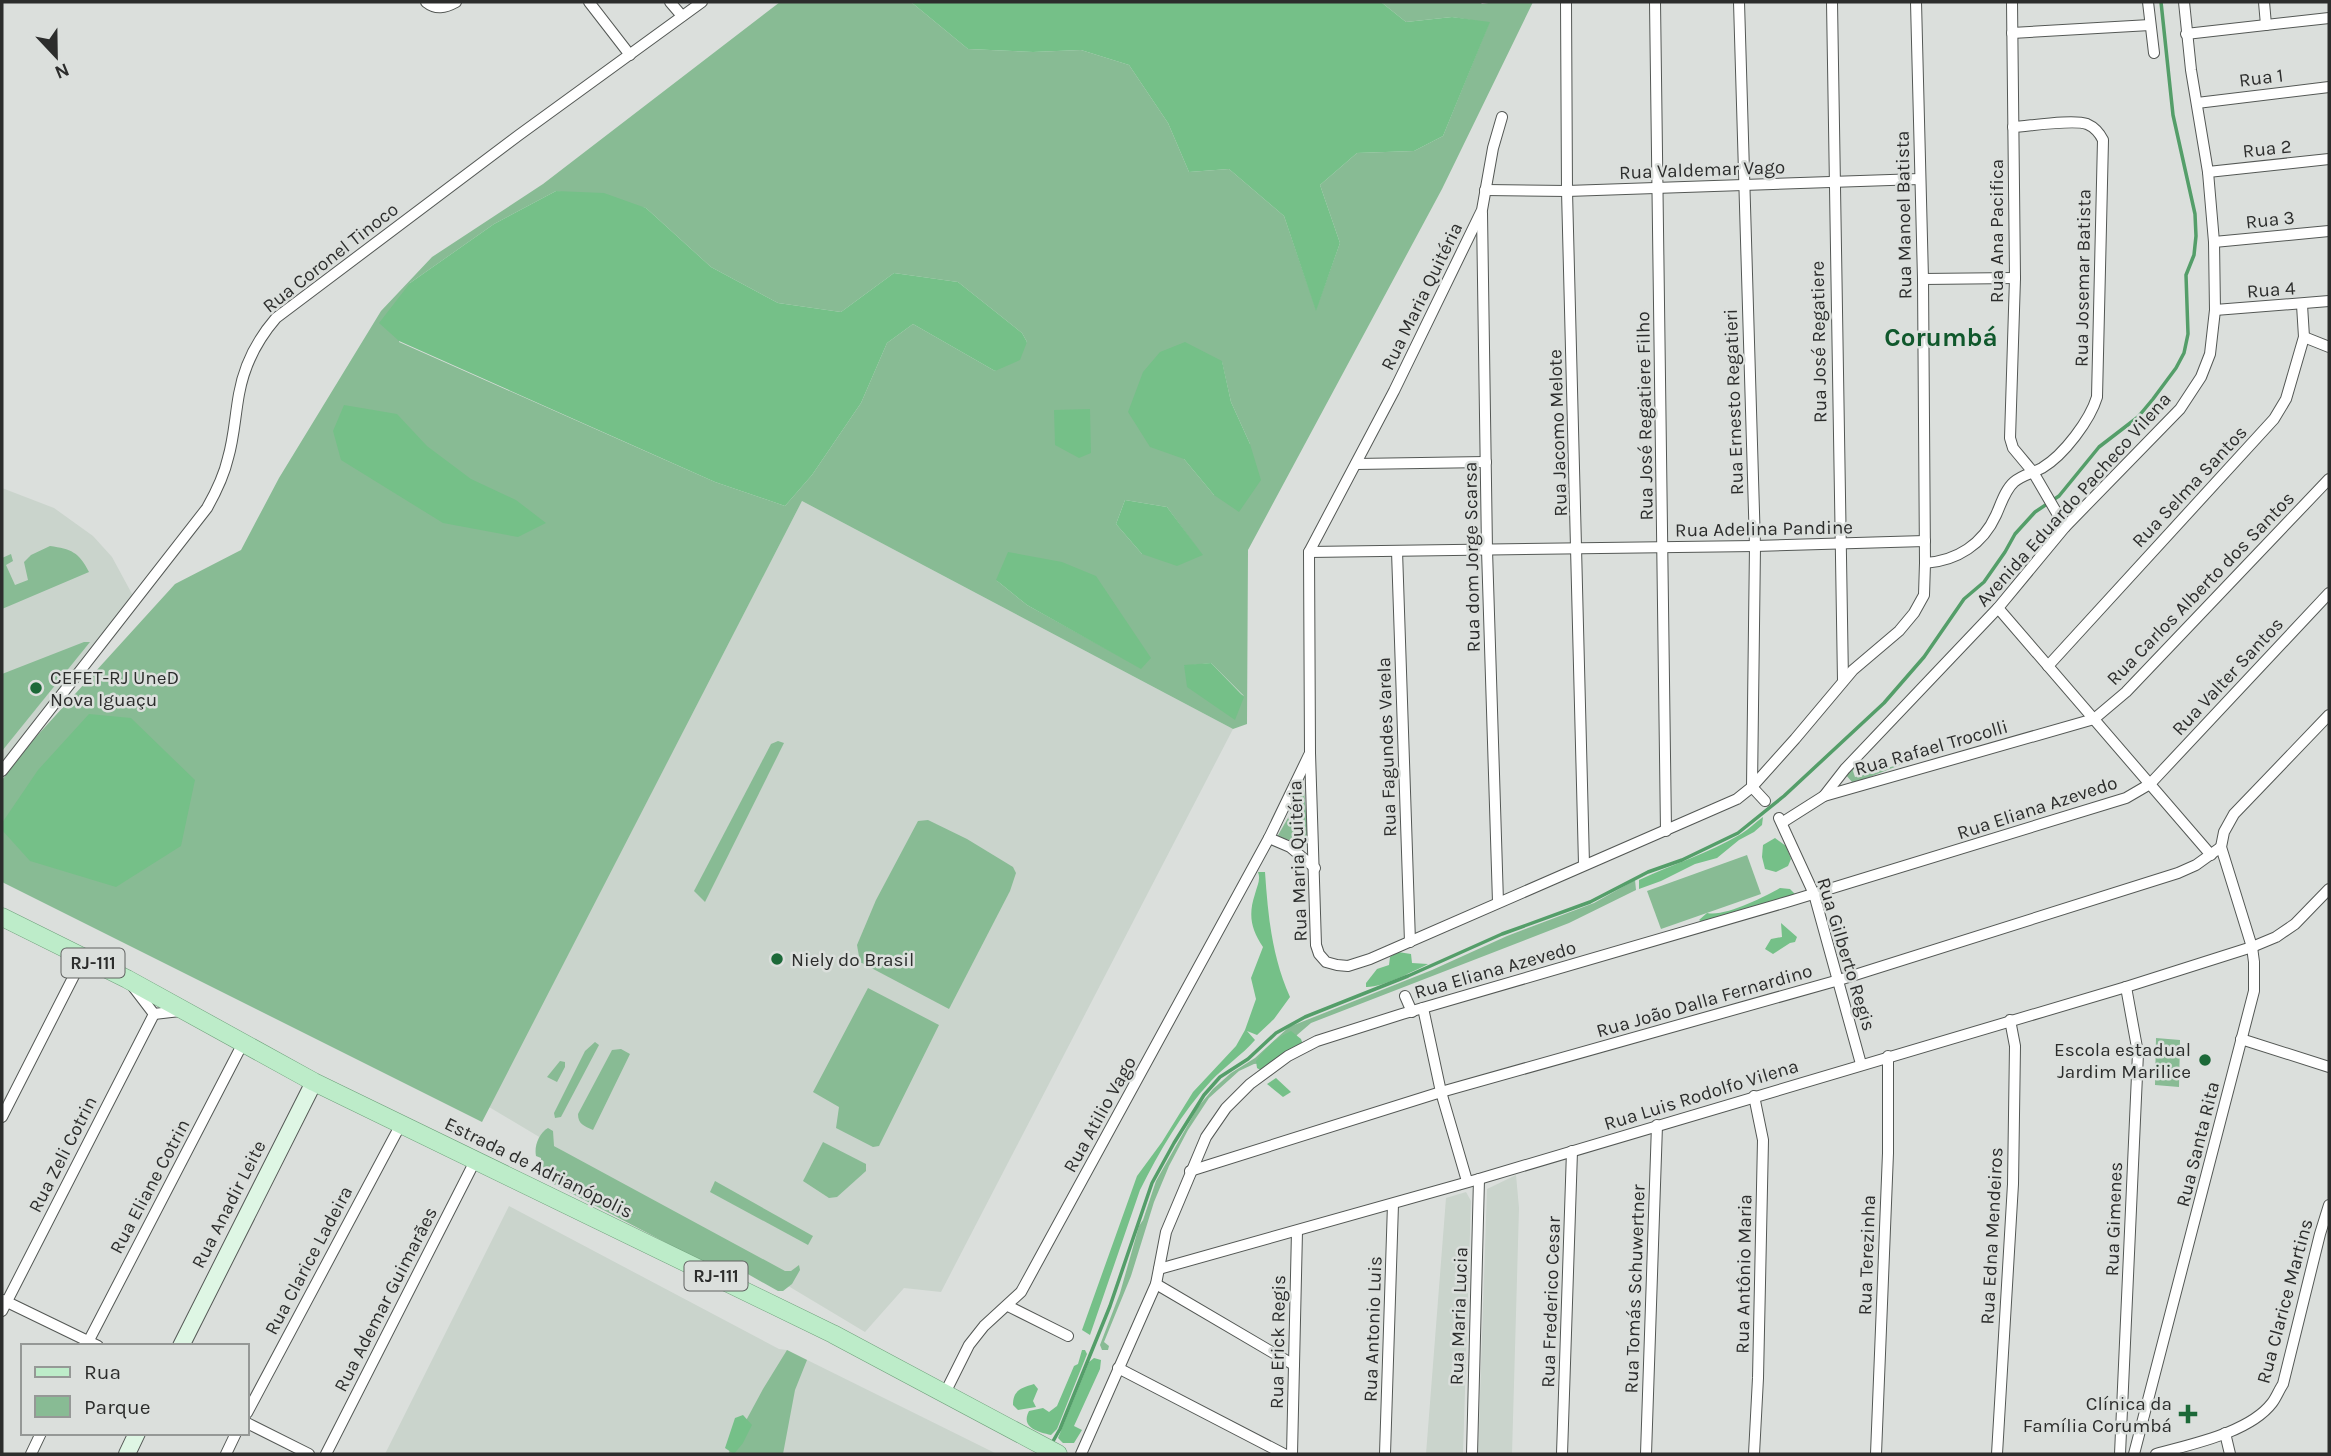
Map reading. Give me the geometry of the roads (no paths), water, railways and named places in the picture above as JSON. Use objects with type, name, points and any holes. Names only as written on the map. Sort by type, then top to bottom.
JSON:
[{"type":"main road","name":"Estrada de Adrianópolis","points":[[2,918],[127,979],[314,1082],[833,1334],[1058,1454]]},
{"type":"main road","name":"Rua Anadir Leite","points":[[182,1344],[314,1082]]},
{"type":"main road","points":[[127,1454],[136,1435]]},
{"type":"street","points":[[426,2],[441,8],[456,2]]},
{"type":"street","points":[[589,2],[630,55]]},
{"type":"street","points":[[670,2],[682,16]]},
{"type":"street","name":"Rua Coronel Tinoco","points":[[2,771],[207,508],[229,457],[247,365],[256,346],[276,318],[519,135],[702,2]]},
{"type":"street","name":"Rua Jacomo Melote","points":[[1566,2],[1567,191],[1584,864]]},
{"type":"street","name":"Rua José Regatiere Filho","points":[[1655,2],[1666,831]]},
{"type":"street","name":"Rua Ernesto Regatieri","points":[[1739,2],[1755,546],[1752,787]]},
{"type":"street","name":"Rua José Regatiere","points":[[1832,2],[1843,681]]},
{"type":"street","name":"Rua Manoel Batista","points":[[1916,2],[1923,279],[1924,595]]},
{"type":"street","name":"Rua Ana Pacifica","points":[[2012,2],[2015,278],[2010,438],[2018,457],[2033,472],[2065,527]]},
{"type":"street","points":[[2148,2],[2154,53]]},
{"type":"street","name":"Avenida Eduardo Pacheco Vilena","points":[[1824,796],[1845,769],[1998,608],[2065,527],[2180,409],[2201,377],[2210,354],[2216,310],[2214,242],[2208,172],[2186,34],[2184,2]]},
{"type":"street","points":[[2264,2],[2266,25]]},
{"type":"street","points":[[2186,34],[2329,18]]},
{"type":"street","points":[[2012,33],[2150,25]]},
{"type":"street","name":"Rua 1","points":[[2197,103],[2329,87]]},
{"type":"street","name":"Rua Maria Quitéria","points":[[1502,117],[1482,210],[1356,464],[1309,552],[1310,753],[1316,945],[1319,954],[1326,961],[1348,966],[1410,942],[1737,799],[1752,787],[1853,670],[1899,631],[1924,595]]},
{"type":"street","name":"Rua Josemar Batista","points":[[1925,563],[1948,561],[1963,553],[1991,527],[2008,490],[2019,479],[2045,466],[2054,458],[2084,425],[2097,397],[2103,140],[2099,133],[2087,124],[2013,127]]},
{"type":"street","name":"Rua 2","points":[[2208,172],[2329,159]]},
{"type":"street","name":"Rua Valdemar Vago","points":[[1485,190],[1567,191],[1920,179]]},
{"type":"street","name":"Rua dom Jorge Scarsa","points":[[1482,210],[1487,550],[1498,902]]},
{"type":"street","name":"Rua 3","points":[[2214,242],[2329,231]]},
{"type":"street","points":[[1923,279],[2015,278]]},
{"type":"street","name":"Rua 4","points":[[2216,310],[2329,301]]},
{"type":"street","name":"Rua Selma Santos","points":[[2048,666],[2274,419],[2286,399],[2304,337],[2302,305]]},
{"type":"street","points":[[2304,337],[2329,347]]},
{"type":"street","points":[[1356,464],[1486,462]]},
{"type":"street","name":"Rua Carlos Alberto dos Santos","points":[[2094,719],[2126,692],[2329,479]]},
{"type":"street","name":"Rua Adelina Pandine","points":[[1309,552],[1925,541]]},
{"type":"street","name":"Rua Fagundes Varela","points":[[1397,551],[1410,942]]},
{"type":"street","name":"Rua Valter Santos","points":[[2150,784],[2329,593]]},
{"type":"street","points":[[1998,608],[2211,855]]},
{"type":"street","points":[[2221,847],[2224,832],[2234,814],[2329,715]]},
{"type":"street","name":"Rua Rafael Trocolli","points":[[1781,820],[1824,796],[2094,719]]},
{"type":"street","name":"Rua Atilio Vago","points":[[944,1395],[969,1345],[984,1326],[1009,1306],[1021,1292],[1269,838],[1310,753]]},
{"type":"street","name":"Rua Eliana Azevedo","points":[[1081,1454],[1156,1284],[1166,1232],[1206,1137],[1226,1108],[1250,1084],[1288,1056],[1317,1041],[1417,1010],[1814,894],[2126,798],[2150,784]]},
{"type":"street","points":[[1752,787],[1765,801]]},
{"type":"street","name":"Rua Gilberto Regis","points":[[1781,820],[1814,894],[1861,1064]]},
{"type":"street","points":[[1269,838],[1290,847],[1315,868]]},
{"type":"street","name":"Rua João Dalla Fernardino","points":[[1190,1171],[1441,1092],[1839,980],[2178,873],[2221,847]]},
{"type":"street","name":"Rua Santa Rita","points":[[2134,1454],[2254,990],[2252,947],[2221,847]]},
{"type":"street","name":"Rua Luis Rodolfo Vilena","points":[[1159,1269],[1479,1179],[2252,947],[2276,937],[2295,924],[2329,889]]},
{"type":"street","points":[[2,1117],[83,958]]},
{"type":"street","points":[[127,979],[154,1014],[185,1010]]},
{"type":"street","name":"Rua Gimenes","points":[[2120,1454],[2138,1054],[2126,987]]},
{"type":"street","points":[[1405,996],[1417,1010],[1467,1181]]},
{"type":"street","name":"Rua Zeli Cotrin","points":[[3,1304],[154,1014]]},
{"type":"street","name":"Rua Edna Mendeiros","points":[[1997,1454],[2013,1184],[2015,1046],[2010,1020]]},
{"type":"street","points":[[2241,1039],[2329,1067]]},
{"type":"street","name":"Rua Eliane Cotrin","points":[[90,1344],[243,1043]]},
{"type":"street","name":"Rua Terezinha","points":[[1876,1454],[1888,1153],[1888,1056]]},
{"type":"street","name":"Rua Antônio Maria","points":[[1754,1096],[1763,1128],[1763,1140],[1754,1454]]},
{"type":"street","name":"Rua Clarice Ladeira","points":[[248,1411],[401,1124]]},
{"type":"street","name":"Rua Tomás Schuwertner","points":[[1646,1454],[1657,1125]]},
{"type":"street","name":"Rua Frederico Cesar","points":[[1562,1454],[1572,1151]]},
{"type":"street","name":"Rua Ademar Guimarães","points":[[326,1454],[476,1159]]},
{"type":"street","name":"Rua Maria Lucia","points":[[1472,1454],[1479,1179]]},
{"type":"street","name":"Rua Antonio Luis","points":[[1385,1454],[1393,1204]]},
{"type":"street","name":"Rua Clarice Martins","points":[[2156,1454],[2225,1433],[2253,1420],[2271,1404],[2283,1384],[2329,1205]]},
{"type":"street","name":"Rua Erick Regis","points":[[1292,1454],[1297,1231]]},
{"type":"street","points":[[1156,1284],[1294,1366]]},
{"type":"street","points":[[3,1304],[90,1344]]},
{"type":"street","points":[[1009,1306],[1068,1336]]},
{"type":"street","points":[[1118,1368],[1284,1454]]},
{"type":"street","points":[[248,1424],[309,1454]]},
{"type":"street","points":[[2225,1433],[2230,1454]]},
{"type":"street","points":[[31,1454],[40,1435]]},
{"type":"street","points":[[226,1454],[235,1435]]},
{"type":"waterway","points":[[1052,1443],[1110,1306],[1152,1183],[1204,1095],[1220,1077],[1248,1059],[1276,1033],[1305,1017],[1408,976],[1502,934],[1590,902],[1648,872],[1682,860],[1738,833],[1784,796],[1884,703],[1924,657],[1964,599],[1984,582],[2015,534],[2035,512],[2059,496],[2099,447],[2138,417],[2153,399],[2184,353],[2188,334],[2186,275],[2194,255],[2196,236],[2195,214],[2173,115],[2161,2]]},
{"type":"place","name":"CEFET-RJ UneD Nova Iguaçu","points":[[36,688]]},
{"type":"place","name":"Niely do Brasil","points":[[777,959]]},
{"type":"place","name":"Escola estadual Jardim Marilice","points":[[2205,1060]]},
{"type":"place","name":"Clínica da Família Corumbá","points":[[2188,1414]]},
{"type":"district","name":"Corumbá","points":[[1941,337]]}]
